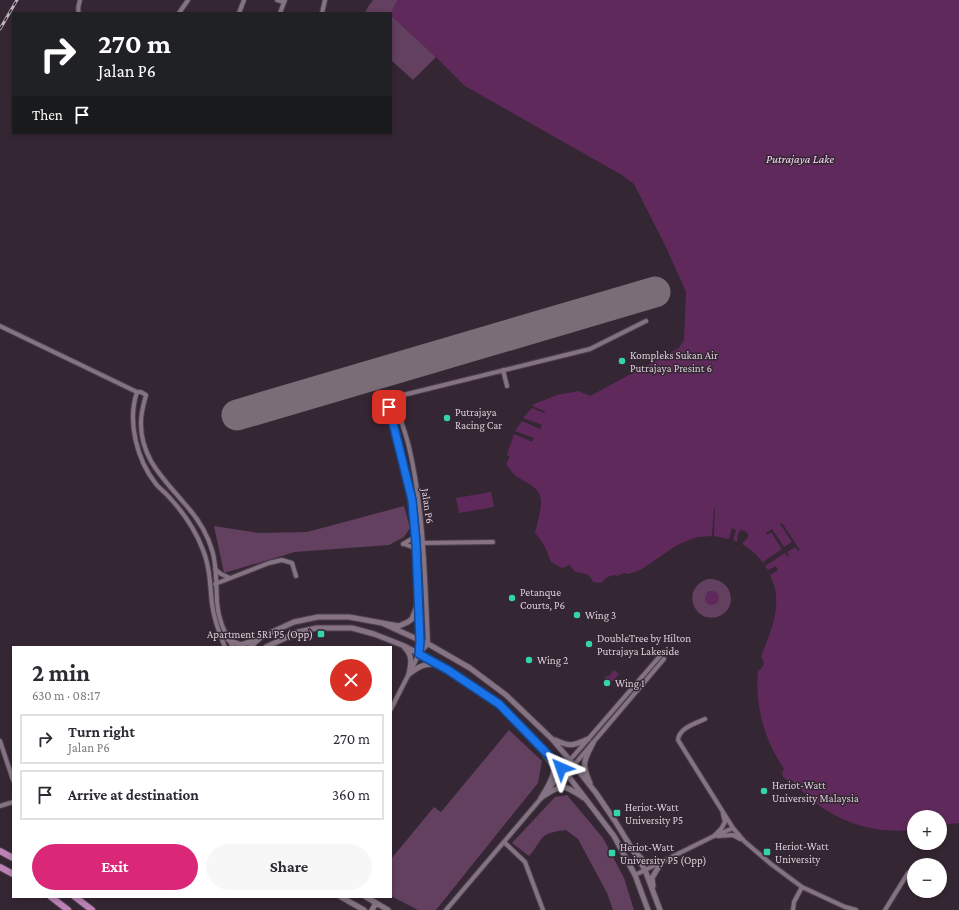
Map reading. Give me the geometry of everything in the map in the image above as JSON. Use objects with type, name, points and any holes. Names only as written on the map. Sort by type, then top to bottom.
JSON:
[{"type":"main road","points":[[0,851],[12,857]]},
{"type":"main road","points":[[0,867],[12,873]]},
{"type":"main road","points":[[52,898],[68,910]]},
{"type":"main road","points":[[76,898],[92,910]]},
{"type":"street","points":[[78,12],[80,0]]},
{"type":"street","points":[[180,12],[188,0]]},
{"type":"street","points":[[238,12],[244,0]]},
{"type":"street","points":[[277,0],[284,1],[280,12]]},
{"type":"street","points":[[322,12],[325,0]]},
{"type":"street","points":[[393,397],[590,349],[646,321]]},
{"type":"street","points":[[0,326],[146,395],[142,410],[141,422],[142,440],[147,456],[159,473],[194,515],[205,533],[212,549],[215,561],[219,618],[232,646]]},
{"type":"street","points":[[503,370],[508,386]]},
{"type":"street","points":[[137,392],[135,398],[134,425],[136,441],[141,457],[156,484],[184,514],[196,532],[204,552],[211,585],[215,621],[225,646]]},
{"type":"street","name":"Jalan P6","points":[[419,654],[419,601],[412,500],[392,415],[386,399],[393,397],[409,446],[418,494],[423,543],[428,644]]},
{"type":"street","points":[[415,535],[403,544],[416,550]]},
{"type":"street","points":[[416,543],[492,542]]},
{"type":"street","points":[[211,585],[269,563],[282,560],[292,563],[296,576]]},
{"type":"street","points":[[215,569],[221,574],[230,578]]},
{"type":"street","points":[[228,639],[240,645],[244,645],[294,622],[318,617],[349,617],[399,626],[412,619],[419,601]]},
{"type":"street","points":[[382,623],[428,644],[470,668],[506,695],[552,738],[596,794],[632,849],[645,870],[660,910]]},
{"type":"street","points":[[268,646],[298,632],[317,628],[352,628],[360,630],[402,645],[419,654],[448,670],[499,704],[564,771],[614,836],[635,875],[648,910]]},
{"type":"street","points":[[251,646],[261,637]]},
{"type":"street","points":[[392,708],[419,654],[428,644]]},
{"type":"street","points":[[402,645],[411,656],[412,662],[409,674]]},
{"type":"street","points":[[446,910],[564,771],[570,760],[590,741],[662,658]]},
{"type":"street","points":[[409,674],[420,666],[427,664],[432,664],[448,670]]},
{"type":"street","points":[[705,718],[681,732],[678,736],[678,740],[733,828],[744,841],[771,864],[802,887],[845,907],[856,910]]},
{"type":"street","points":[[531,737],[550,761],[554,772],[553,777],[541,798]]},
{"type":"street","points":[[552,738],[568,745],[590,741]]},
{"type":"street","points":[[0,741],[12,777]]},
{"type":"street","points":[[564,771],[574,765],[590,741]]},
{"type":"street","points":[[590,741],[584,765],[586,773],[596,794]]},
{"type":"street","points":[[541,798],[555,788],[562,788],[569,789],[588,801]]},
{"type":"street","points":[[0,806],[12,802]]},
{"type":"street","points":[[712,837],[725,822],[722,810]]},
{"type":"street","points":[[635,875],[733,828]]},
{"type":"street","points":[[712,837],[733,835],[744,841]]},
{"type":"street","points":[[504,842],[525,862],[543,910]]},
{"type":"street","points":[[632,849],[645,862],[661,863]]},
{"type":"street","points":[[653,892],[652,878],[661,863]]},
{"type":"street","points":[[885,910],[907,875]]},
{"type":"street","points":[[793,910],[794,902],[802,887]]},
{"type":"street","points":[[344,898],[364,910]]},
{"type":"street","points":[[368,898],[388,910]]},
{"type":"street","points":[[372,910],[376,903]]},
{"type":"shaded area","points":[[373,0],[398,0],[392,12],[366,12]]},
{"type":"shaded area","points":[[392,16],[436,57],[413,80],[392,61]]},
{"type":"shaded area","points":[[404,506],[410,528],[404,537],[389,545],[295,552],[224,573],[214,526],[259,533],[307,532]]},
{"type":"shaded area","points":[[708,579],[717,580],[728,588],[731,601],[729,608],[724,613],[717,617],[708,617],[701,615],[696,610],[692,596],[694,589],[700,583]],"holes":[[[710,591],[716,593],[718,601],[711,605],[707,603],[705,599],[707,593]]]},
{"type":"shaded area","points":[[509,730],[542,761],[538,783],[436,910],[418,910],[392,897],[392,858],[434,807],[441,812]]},
{"type":"shaded area","points":[[567,795],[603,838],[624,878],[634,910],[613,910],[607,893],[578,839],[566,830],[553,832],[544,836],[529,856],[512,843],[555,797]]},
{"type":"water","name":"Putrajaya Lake","points":[[398,0],[959,0],[959,823],[947,824],[947,810],[907,810],[907,830],[879,830],[862,826],[847,821],[817,804],[792,780],[787,780],[783,777],[782,773],[784,769],[771,746],[762,722],[757,684],[758,671],[764,665],[761,657],[774,620],[776,604],[775,591],[770,575],[778,570],[776,566],[768,570],[763,562],[750,549],[742,544],[748,536],[745,531],[739,531],[737,542],[733,540],[736,530],[732,528],[729,539],[714,536],[715,507],[712,536],[697,537],[684,542],[674,547],[642,569],[629,574],[624,573],[617,576],[610,576],[601,583],[593,582],[588,575],[575,572],[570,565],[562,568],[551,562],[544,546],[535,533],[541,506],[540,497],[536,489],[515,475],[506,464],[510,457],[507,455],[514,434],[532,442],[534,438],[515,431],[522,421],[540,429],[542,425],[523,418],[532,408],[544,413],[545,411],[532,406],[534,404],[557,395],[579,391],[590,396],[679,348],[684,340],[686,292],[666,247],[634,184],[622,175],[465,86],[392,16],[392,12]]},
{"type":"water","points":[[491,492],[494,507],[459,513],[456,498]]},
{"type":"water","points":[[712,591],[717,593],[719,598],[717,603],[712,605],[707,603],[705,598],[707,593]]},
{"type":"water","points":[[614,670],[619,674],[608,685],[604,679]]},
{"type":"pier","points":[[782,523],[800,550],[798,551],[795,547],[787,552],[788,557],[785,553],[765,566],[763,562],[782,549],[771,532],[767,535],[766,533],[772,529],[784,547],[792,542],[780,524]]},
{"type":"runway","points":[[237,415],[655,292]]},
{"type":"railway","points":[[0,29],[17,0]]},
{"type":"place","name":"Kompleks Sukan Air Putrajaya Presint 6","points":[[622,361]]},
{"type":"place","name":"Putrajaya Racing Car","points":[[447,418]]},
{"type":"place","name":"Petanque Courts, P6","points":[[512,598]]},
{"type":"place","name":"Wing 3","points":[[577,615]]},
{"type":"place","name":"Apartment 5R1 P5 (Opp)","points":[[321,634]]},
{"type":"place","name":"DoubleTree by Hilton Putrajaya Lakeside","points":[[589,644]]},
{"type":"place","name":"Wing 2","points":[[529,660]]},
{"type":"place","name":"Wing 1","points":[[607,683]]},
{"type":"place","name":"Heriot-Watt University Malaysia","points":[[764,791]]},
{"type":"place","name":"Heriot-Watt University P5","points":[[617,813]]},
{"type":"place","name":"Heriot-Watt University","points":[[767,852]]},
{"type":"place","name":"Heriot-Watt University P5 (Opp)","points":[[612,853]]},
{"type":"route","points":[[389,407],[412,500],[417,556],[420,641],[419,654],[448,670],[499,704],[561,768]]}]
